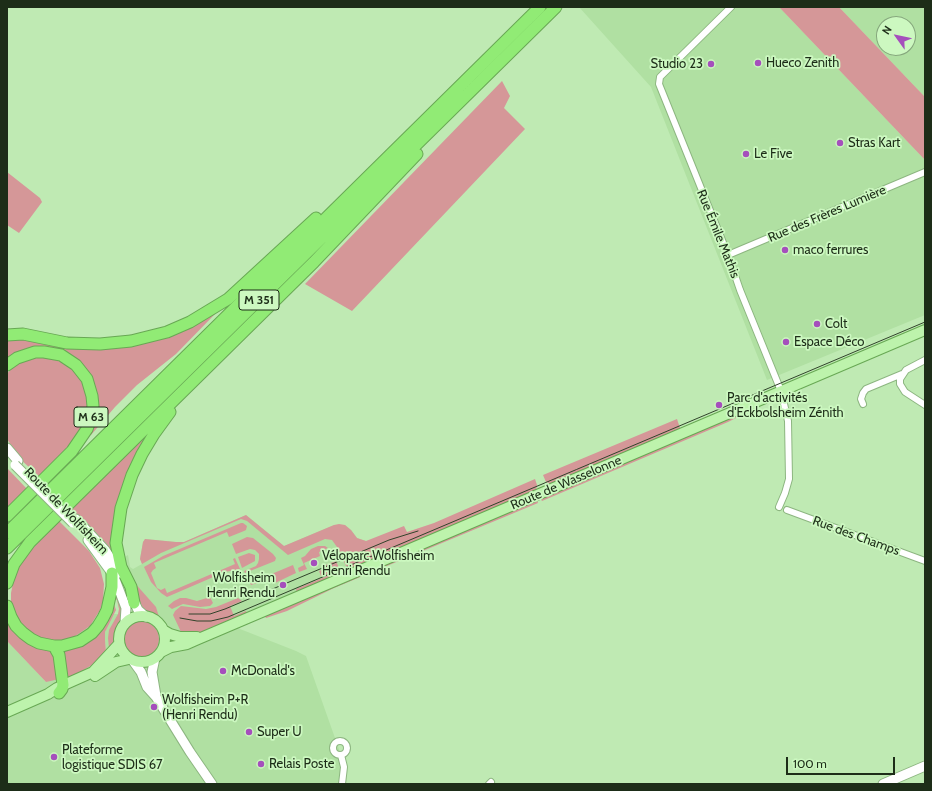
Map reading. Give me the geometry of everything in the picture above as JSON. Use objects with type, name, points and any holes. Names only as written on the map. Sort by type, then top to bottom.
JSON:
[{"type":"highway","name":"M 351","points":[[7,533],[540,7]]},
{"type":"highway","name":"M 351","points":[[7,548],[556,7]]},
{"type":"highway","points":[[7,583],[14,564],[30,542],[285,291],[379,195],[510,52]]},
{"type":"highway","points":[[7,335],[23,334],[62,342],[89,344],[114,343],[148,337],[190,322],[228,299],[241,288],[357,180],[411,134]]},
{"type":"highway","points":[[134,603],[131,587],[121,568],[116,543],[121,508],[130,480],[142,454],[154,434],[180,401],[246,334],[285,291]]},
{"type":"highway","points":[[7,330],[24,329],[58,337],[84,340],[148,337]]},
{"type":"highway","name":"M 63","points":[[7,365],[17,358],[35,352],[53,353],[61,356],[76,365],[87,379],[93,406],[87,429],[72,451],[7,516]]},
{"type":"highway","points":[[116,543],[124,555],[129,569]]},
{"type":"highway","points":[[7,606],[11,617],[23,634],[39,643],[62,646],[80,641],[92,633],[98,626],[107,610],[112,586],[112,573]]},
{"type":"highway","points":[[54,646],[59,655],[57,691]]},
{"type":"main road","name":"Route de Wasselonne","points":[[158,655],[171,647],[187,644],[207,636],[925,330]]},
{"type":"main road","name":"Route de Wolfisheim","points":[[7,448],[17,463],[74,521],[95,538],[112,559],[138,610],[146,617]]},
{"type":"main road","name":"Route de Wolfisheim","points":[[7,457],[17,463]]},
{"type":"main road","name":"Route de Wolfisheim","points":[[74,521],[112,573],[124,601],[126,612],[125,623]]},
{"type":"main road","points":[[207,636],[180,637],[163,630],[154,620],[146,617],[137,617],[125,623],[119,635],[119,644],[123,653],[141,672],[147,687],[156,697],[212,784]]},
{"type":"main road","points":[[156,697],[152,672],[164,644],[163,630]]},
{"type":"main road","points":[[57,691],[93,672],[119,644]]},
{"type":"main road","points":[[7,712],[88,680],[116,662],[131,660],[146,662],[158,655]]},
{"type":"main road","points":[[883,784],[925,766]]},
{"type":"street","name":"Rue Émile Mathis","points":[[731,7],[660,77],[659,84],[781,391],[788,421],[789,479],[779,507]]},
{"type":"street","name":"Rue des Frères Lumière","points":[[728,256],[925,172]]},
{"type":"street","points":[[863,404],[861,398],[866,389],[902,374],[910,366],[925,360]]},
{"type":"street","points":[[902,374],[900,384],[902,389],[925,405]]},
{"type":"street","name":"Rue des Champs","points":[[787,510],[925,561]]},
{"type":"street","points":[[342,755],[344,767],[342,784]]},
{"type":"shaded area","points":[[579,7],[779,7],[925,160],[925,315],[767,380],[651,87]]},
{"type":"shaded area","points":[[779,7],[839,7],[876,46],[876,56],[886,56],[925,97],[925,160]]},
{"type":"shaded area","points":[[839,7],[925,7],[925,97],[886,56],[916,56],[916,16],[876,16],[876,46]]},
{"type":"shaded area","points":[[502,81],[510,96],[504,108],[525,129],[352,311],[305,284]]},
{"type":"shaded area","points":[[7,172],[40,198],[42,202],[19,233],[7,225]]},
{"type":"shaded area","points":[[213,313],[215,314],[176,354],[137,385],[115,407],[91,435],[89,434],[97,406],[68,355],[7,359],[7,339],[15,336],[106,347]]},
{"type":"shaded area","points":[[46,357],[62,362],[76,373],[85,387],[88,404],[85,423],[74,440],[61,456],[40,477],[20,459],[7,439],[7,374],[12,367],[29,359]]},
{"type":"shaded area","points":[[735,416],[736,418],[728,422],[542,501],[540,498]]},
{"type":"shaded area","points":[[677,419],[681,431],[551,484],[546,482],[543,475]]},
{"type":"shaded area","points":[[151,431],[128,470],[119,498],[121,568],[103,542],[71,509]]},
{"type":"shaded area","points":[[7,468],[27,489],[7,508]]},
{"type":"shaded area","points":[[535,479],[537,485],[536,491],[350,570],[347,568],[332,540],[325,539],[288,555],[247,521],[241,519],[161,553],[142,564],[140,559],[143,542],[145,539],[184,542],[246,515],[284,546],[339,524],[345,525],[357,538],[366,541],[404,526],[407,532],[434,523]]},
{"type":"shaded area","points":[[537,500],[538,503],[334,588],[287,611],[266,618],[264,615]]},
{"type":"shaded area","points":[[246,515],[284,546],[334,525],[345,525],[357,538],[366,541],[378,567],[238,626],[240,629],[306,656],[341,755],[342,784],[7,784],[7,641],[46,682],[106,652],[105,632],[114,614],[129,614],[135,612],[140,607],[139,599],[123,567],[123,558],[128,555],[130,567],[133,569],[142,564],[140,559],[143,542],[145,539],[184,542]]},
{"type":"shaded area","points":[[59,521],[89,551],[100,568],[104,584],[103,601],[100,610],[90,626],[74,637],[55,641],[39,637],[24,627],[18,620],[11,603],[11,593],[15,573],[22,561]]},
{"type":"shaded area","points":[[241,523],[247,526],[246,530],[229,537],[227,532],[154,563],[156,568],[151,573],[157,588],[161,590],[165,588],[167,593],[235,564],[233,559],[235,558],[240,569],[225,572],[167,597],[161,593],[151,582],[144,567],[163,556]]},
{"type":"shaded area","points":[[247,537],[253,538],[273,554],[276,558],[275,561],[245,573],[244,571],[256,566],[259,559],[259,554],[255,550],[250,549],[236,554],[232,544]]},
{"type":"shaded area","points":[[318,546],[325,546],[328,548],[319,552],[320,556],[304,563],[307,569],[299,572],[298,568],[304,565],[301,558],[311,549]]},
{"type":"shaded area","points":[[249,553],[255,555],[255,561],[242,568],[238,557]]},
{"type":"shaded area","points":[[336,561],[339,568],[337,575],[297,593],[296,589],[327,576],[326,574],[321,576],[319,571],[324,569],[323,566]]},
{"type":"shaded area","points":[[293,565],[296,573],[275,583],[272,578],[251,585],[250,583]]},
{"type":"shaded area","points":[[123,567],[156,607],[159,617],[140,607],[139,599]]},
{"type":"shaded area","points":[[114,587],[122,602],[122,619],[116,629],[113,645],[109,648],[109,630],[118,614],[119,609],[117,600],[113,597]]},
{"type":"shaded area","points":[[210,597],[213,603],[210,606],[200,607],[183,604],[172,609],[168,606],[180,598],[197,601]]},
{"type":"shaded area","points":[[238,598],[242,601],[230,606],[234,616],[246,611],[247,614],[205,632],[182,634],[173,615],[181,606],[206,609],[216,607]]},
{"type":"shaded area","points":[[113,601],[116,610],[105,632],[106,652],[92,665],[73,676],[46,682],[7,641],[7,618],[22,637],[75,647]]},
{"type":"shaded area","points":[[145,621],[154,626],[158,632],[158,646],[154,652],[145,657],[137,657],[128,652],[124,646],[123,635],[128,626],[134,622]]},
{"type":"tram line","points":[[180,618],[197,621],[211,621],[228,617],[925,322]]},
{"type":"tram line","points":[[189,614],[210,614],[225,609],[389,540],[418,531]]},
{"type":"place","name":"Hueco Zenith","points":[[758,63]]},
{"type":"place","name":"Studio 23","points":[[711,64]]},
{"type":"place","name":"Stras Kart","points":[[840,143]]},
{"type":"place","name":"Le Five","points":[[746,154]]},
{"type":"place","name":"maco ferrures","points":[[785,250]]},
{"type":"place","name":"Colt","points":[[817,324]]},
{"type":"place","name":"Espace Déco","points":[[786,342]]},
{"type":"place","name":"Parc d'activités d'Eckbolsheim Zénith","points":[[719,405]]},
{"type":"place","name":"Véloparc Wolfisheim Henri Rendu","points":[[314,563]]},
{"type":"place","name":"Wolfisheim Henri Rendu","points":[[283,585]]},
{"type":"place","name":"McDonald's","points":[[223,671]]},
{"type":"place","name":"Wolfisheim P+R (Henri Rendu)","points":[[154,707]]},
{"type":"place","name":"Super U","points":[[249,732]]},
{"type":"place","name":"Plateforme logistique SDIS 67","points":[[54,757]]},
{"type":"place","name":"Relais Poste","points":[[261,764]]}]
